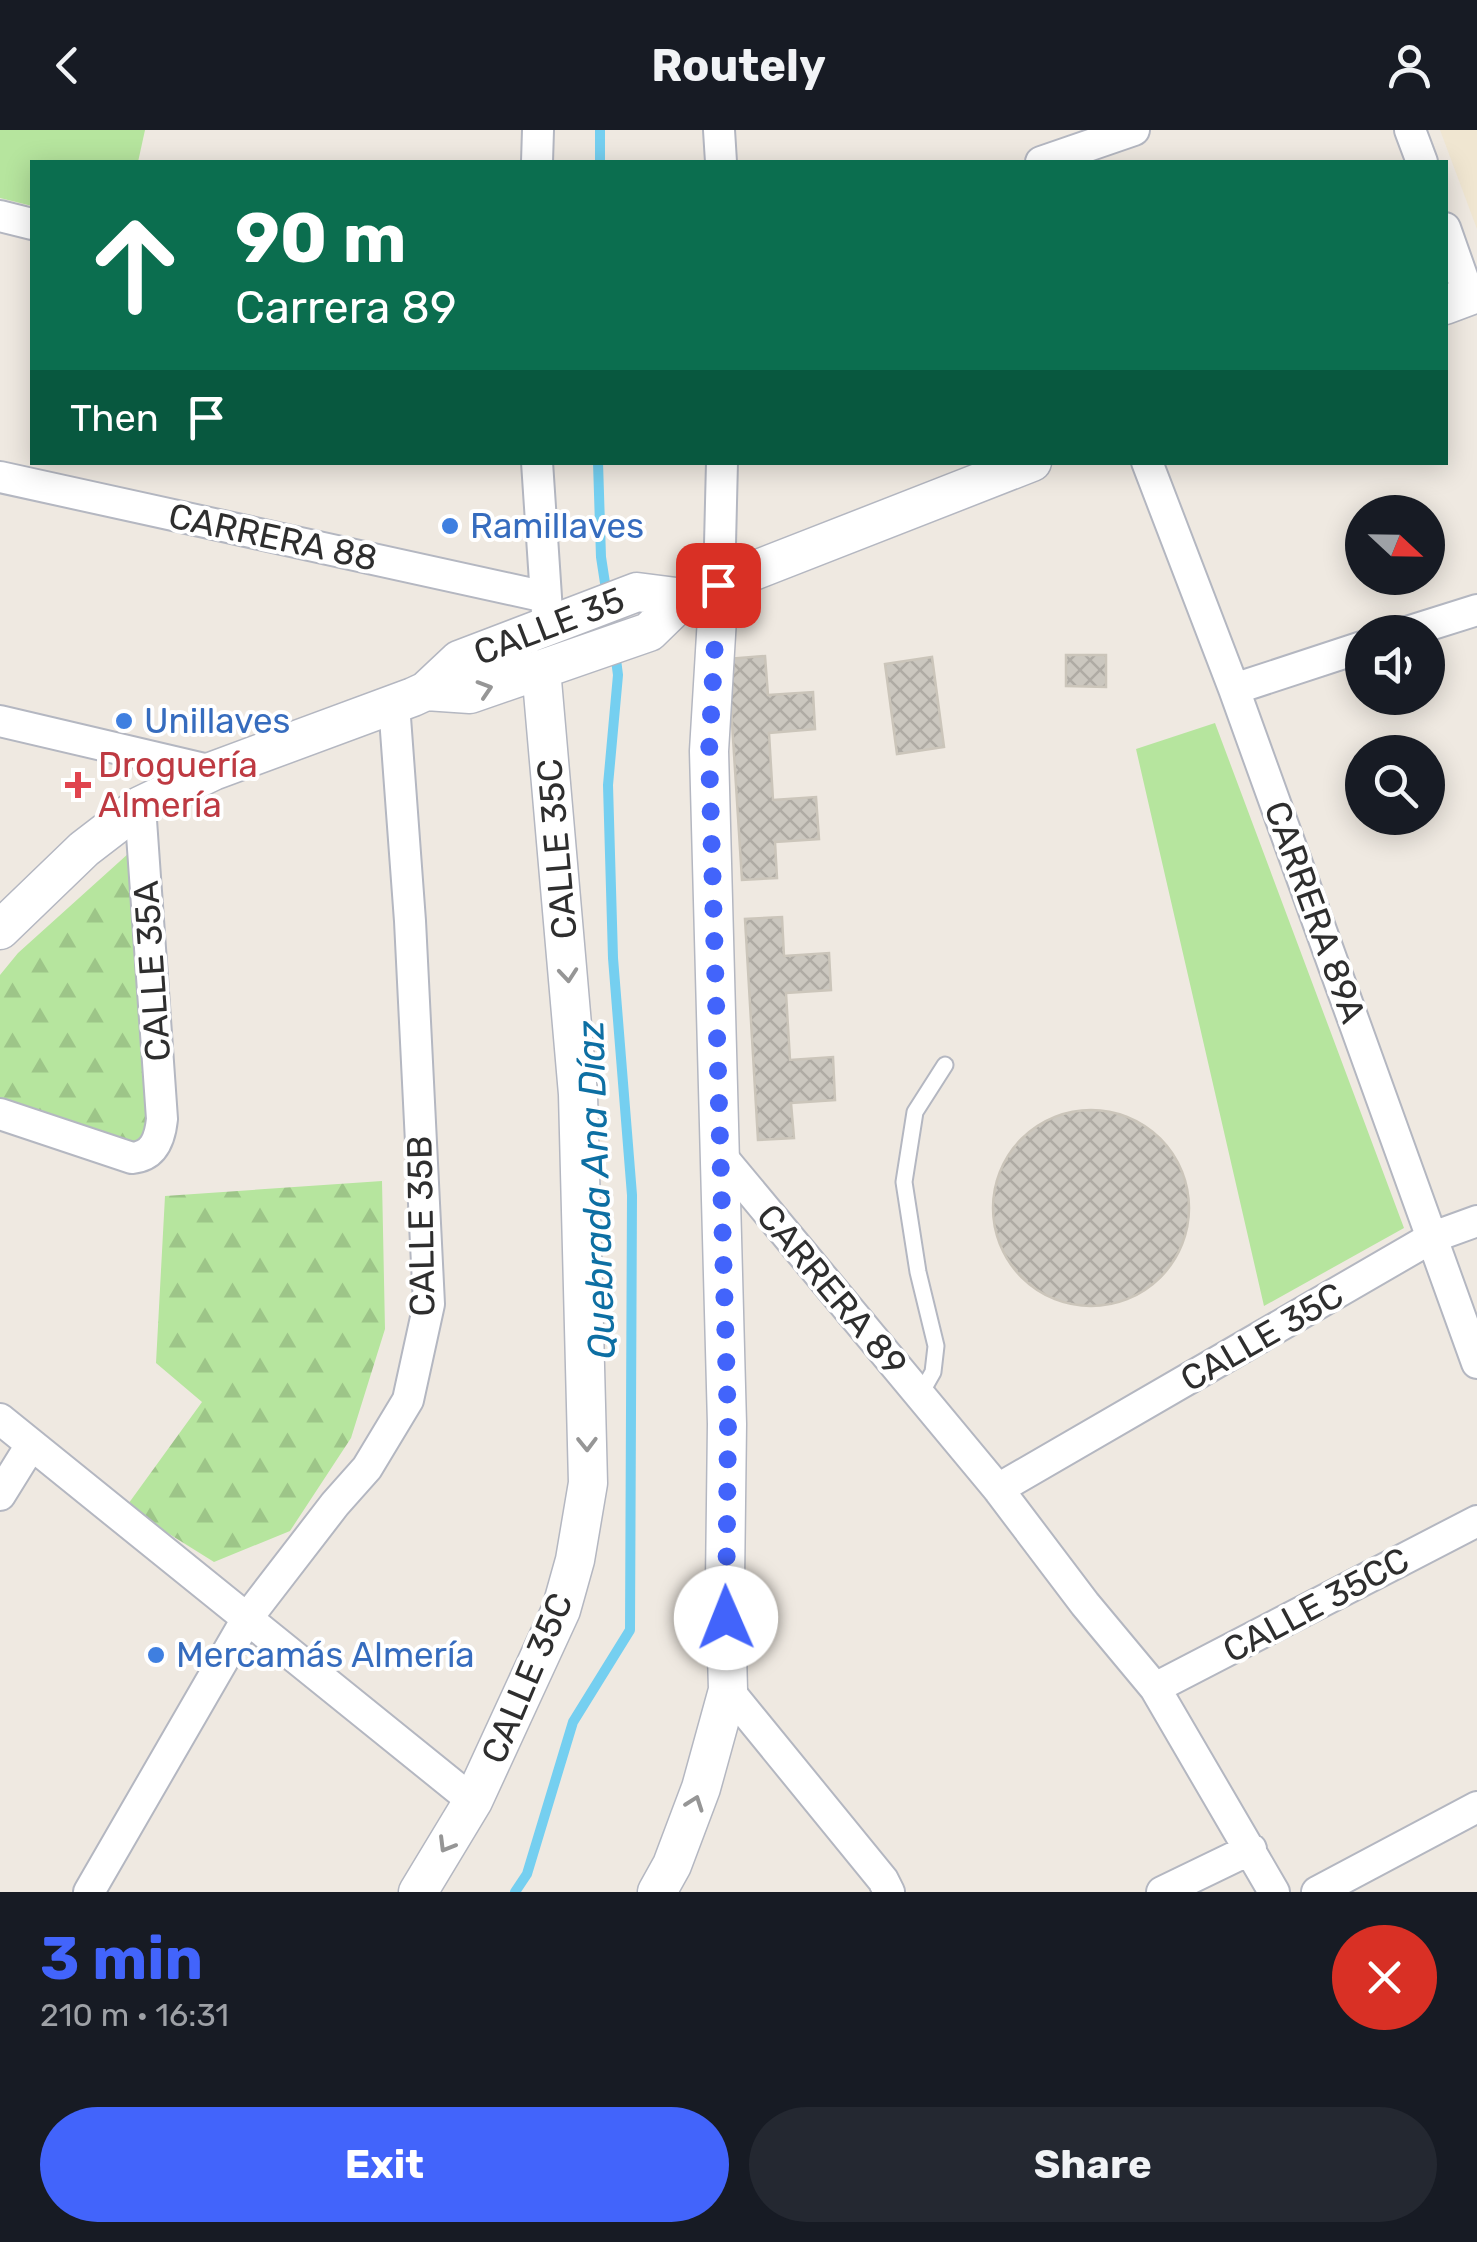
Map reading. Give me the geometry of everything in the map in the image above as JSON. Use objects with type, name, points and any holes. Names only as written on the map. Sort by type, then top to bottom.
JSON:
[{"type":"street","points":[[537,160],[538,130]]},
{"type":"street","points":[[719,130],[721,160]]},
{"type":"street","points":[[1047,160],[1134,130]]},
{"type":"street","points":[[1410,130],[1421,160]]},
{"type":"street","points":[[0,216],[30,224]]},
{"type":"street","points":[[1448,239],[1464,298]]},
{"type":"street","points":[[537,465],[555,602]]},
{"type":"street","points":[[656,1892],[672,1865],[700,1788],[728,1690],[722,1157],[701,592],[722,465]]},
{"type":"street","name":"CALLE 35","points":[[0,930],[84,849],[140,806],[212,771],[410,698],[470,694],[649,632],[701,592],[1024,465]]},
{"type":"street","name":"CARRERA 89A","points":[[1148,465],[1234,689],[1477,1363]]},
{"type":"street","name":"CARRERA 88","points":[[0,477],[555,602]]},
{"type":"street","name":"CALLE 35","points":[[410,698],[458,660],[555,602],[637,592],[701,592]]},
{"type":"street","points":[[1445,622],[1476,614]]},
{"type":"street","points":[[1234,689],[1345,653]]},
{"type":"street","name":"CALLE 35C","points":[[418,1892],[472,1801],[560,1610],[575,1560],[588,1483],[578,1094],[541,669]]},
{"type":"street","name":"CALLE 35B","points":[[89,1892],[248,1617],[335,1504],[368,1468],[408,1400],[429,1304],[410,920],[410,698]]},
{"type":"street","points":[[0,721],[212,771]]},
{"type":"street","name":"CALLE 35A","points":[[0,1114],[132,1158],[142,1157],[154,1148],[160,1135],[140,806]]},
{"type":"street","name":"CARRERA 89","points":[[722,1157],[998,1489],[1155,1688],[1274,1892]]},
{"type":"street","name":"CALLE 35C","points":[[998,1489],[1434,1237],[1477,1221]]},
{"type":"street","points":[[0,1419],[472,1801]]},
{"type":"street","points":[[0,1494],[31,1445]]},
{"type":"street","name":"CALLE 35CC","points":[[1155,1688],[1477,1521]]},
{"type":"street","points":[[728,1690],[889,1892]]},
{"type":"street","points":[[1318,1892],[1477,1807]]},
{"type":"street","points":[[1162,1892],[1251,1849]]},
{"type":"lane","points":[[920,1395],[933,1372],[936,1346],[918,1272],[904,1182],[915,1112],[945,1066]]},
{"type":"shaded area","points":[[1440,130],[1477,130],[1477,229]]},
{"type":"green space","points":[[0,130],[145,130],[138,160],[30,160],[30,206],[0,198]]},
{"type":"green space","points":[[1215,723],[1404,1228],[1264,1306],[1136,749]]},
{"type":"green space","points":[[129,853],[151,1134],[135,1143],[0,1098],[0,975],[18,953]]},
{"type":"green space","points":[[382,1181],[385,1329],[351,1438],[290,1531],[214,1562],[126,1507],[202,1402],[156,1363],[165,1196]]},
{"type":"building","points":[[1066,655],[1106,655],[1106,687],[1066,686]]},
{"type":"building","points":[[765,656],[768,695],[813,692],[815,729],[769,733],[773,800],[816,797],[819,839],[775,842],[777,878],[742,880],[728,659]]},
{"type":"building","points":[[932,657],[944,747],[897,754],[885,664]]},
{"type":"building","points":[[782,917],[784,956],[829,953],[831,990],[786,993],[790,1060],[833,1057],[835,1100],[791,1103],[794,1138],[758,1140],[745,919]]},
{"type":"building","points":[[1091,1110],[1128,1118],[1160,1139],[1181,1171],[1189,1208],[1181,1245],[1160,1277],[1128,1298],[1091,1306],[1054,1298],[1022,1277],[1001,1245],[993,1208],[1001,1171],[1022,1139],[1054,1118]]},
{"type":"waterway","name":"Quebrada Ana Díaz","points":[[600,130],[600,160]]},
{"type":"waterway","name":"Quebrada Ana Díaz","points":[[598,465],[601,557],[607,596]]},
{"type":"waterway","name":"Quebrada Ana Díaz","points":[[515,1892],[527,1874],[573,1722],[630,1630],[632,1195],[613,958],[608,785],[618,675],[615,652]]},
{"type":"place","name":"Ramillaves","points":[[450,526]]},
{"type":"place","name":"Unillaves","points":[[124,721]]},
{"type":"place","name":"Droguería Almería","points":[[78,785]]},
{"type":"place","name":"Mercamás Almería","points":[[156,1655]]},
{"type":"route","points":[[718,585],[709,752],[728,1424],[726,1618]]}]
